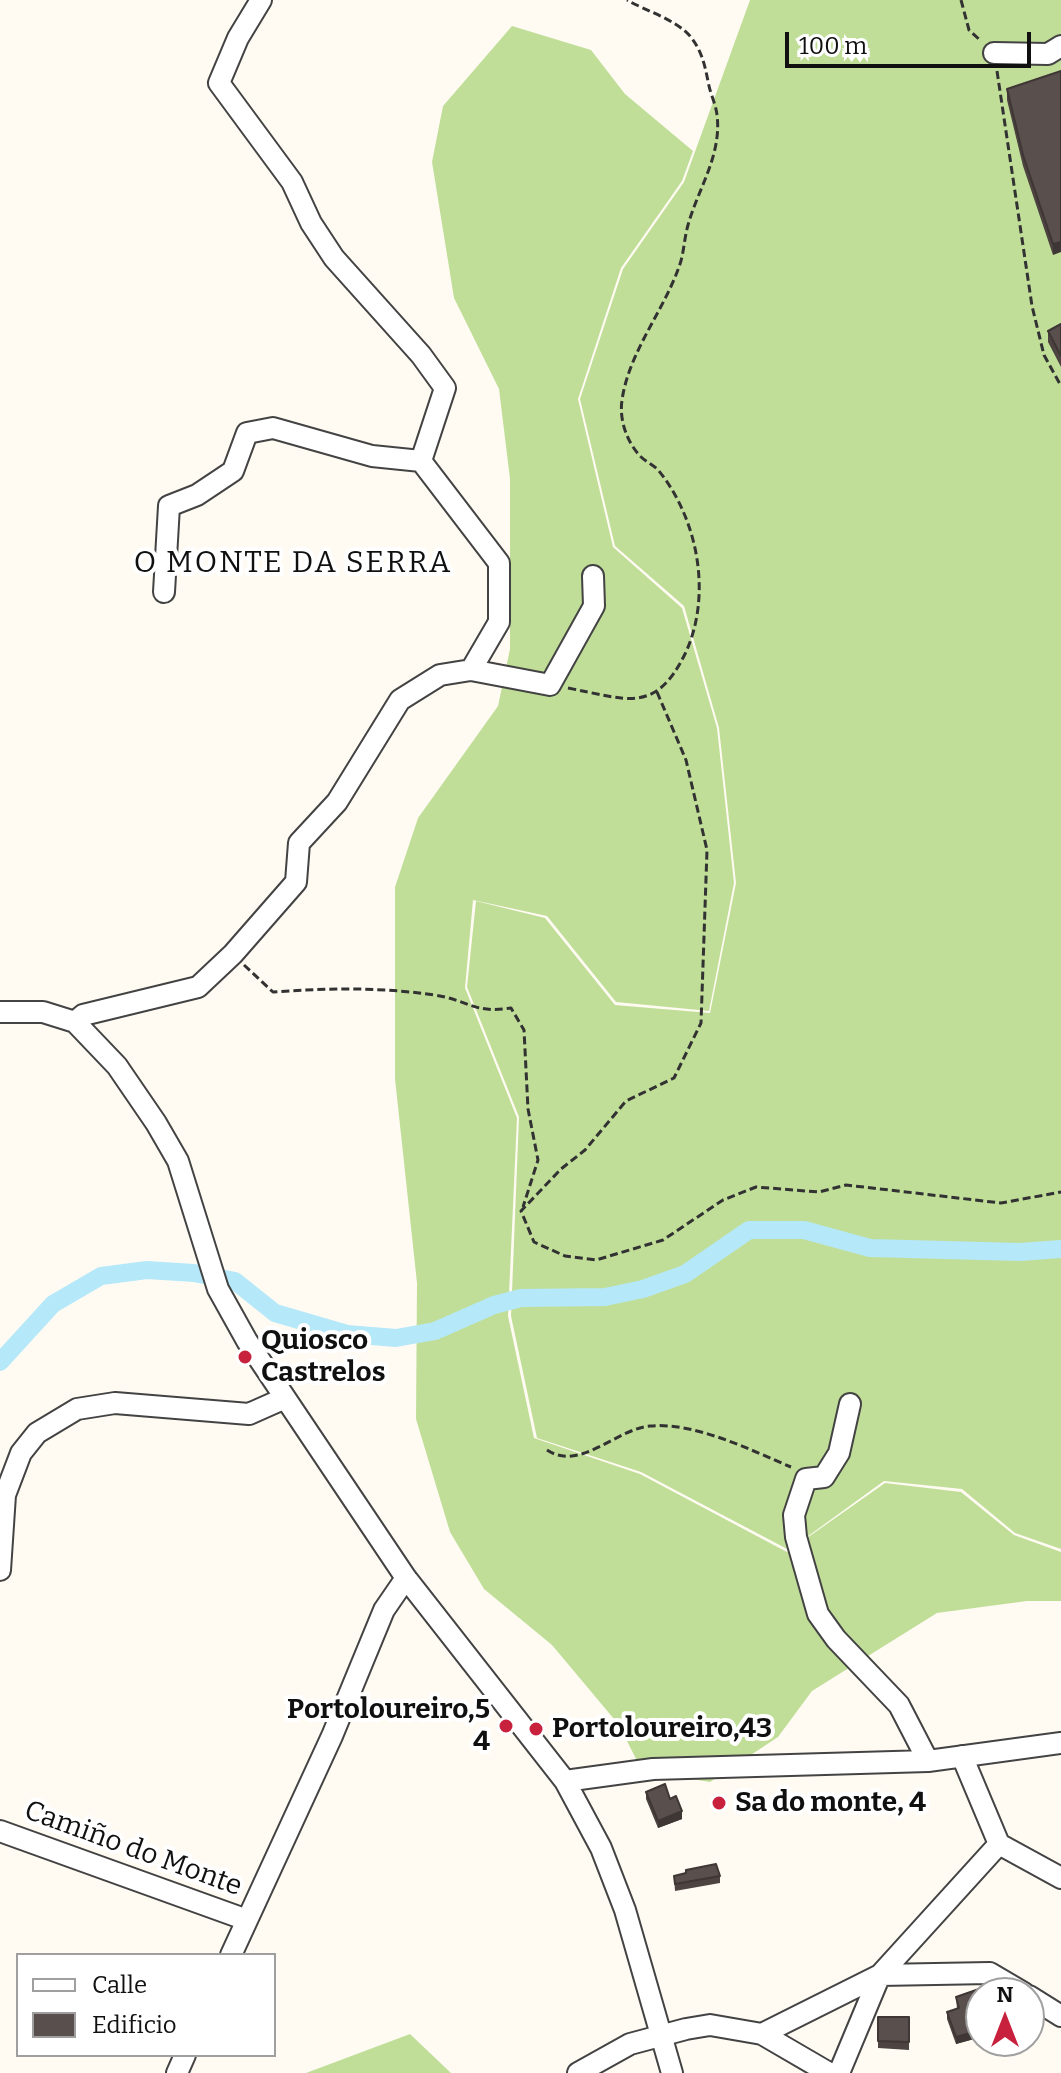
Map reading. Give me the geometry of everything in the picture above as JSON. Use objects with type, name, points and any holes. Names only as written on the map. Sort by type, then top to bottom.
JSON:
[{"type":"street","points":[[261,0],[238,38],[219,83],[292,182],[311,223],[334,258],[421,355],[445,388],[421,461]]},
{"type":"street","points":[[994,53],[1048,54],[1061,46]]},
{"type":"street","points":[[164,592],[169,506],[197,495],[233,471],[247,433],[273,428],[372,456],[421,461],[499,563],[499,622],[471,670]]},
{"type":"street","points":[[75,1022],[83,1015],[198,987],[233,954],[296,882],[299,843],[337,802],[400,700],[440,675],[471,670],[550,685],[594,606],[593,576]]},
{"type":"street","points":[[0,1012],[43,1012],[75,1022],[91,1035],[117,1066],[178,1161],[218,1289],[285,1398],[406,1578],[565,1781],[601,1848],[664,2037],[672,2073]]},
{"type":"street","points":[[0,1570],[5,1495],[21,1453],[37,1433],[77,1409],[115,1403],[249,1414],[285,1398]]},
{"type":"street","points":[[850,1404],[839,1453],[824,1477],[806,1479],[794,1515],[800,1562],[818,1614],[836,1639],[899,1705],[928,1761]]},
{"type":"street","name":"Camiño do Monte","points":[[232,1953],[332,1736],[384,1610],[406,1578]]},
{"type":"street","points":[[565,1781],[653,1769],[928,1761],[1061,1743]]},
{"type":"street","points":[[962,1756],[999,1844],[1061,1878]]},
{"type":"street","name":"Camiño do Monte","points":[[0,1831],[247,1920]]},
{"type":"street","points":[[839,2073],[880,1975],[999,1844]]},
{"type":"street","points":[[762,2034],[880,1975],[990,1973],[997,1977]]},
{"type":"street","points":[[578,2073],[630,2044],[710,2025],[762,2034],[829,2073]]},
{"type":"path","points":[[550,685],[623,698],[652,696],[672,680],[697,629],[701,599],[694,546],[685,518],[658,470],[640,456],[624,432],[621,402],[632,366],[680,266],[688,223],[715,150],[717,115],[707,81],[708,67],[689,35],[627,0]]},
{"type":"path","points":[[961,0],[969,30],[994,53],[1032,306],[1044,355],[1061,386]]},
{"type":"path","points":[[521,1211],[561,1169],[585,1150],[626,1101],[674,1078],[701,1023],[707,850],[686,760],[657,692]]},
{"type":"path","points":[[233,954],[273,992],[355,987],[434,995],[484,1012],[511,1008],[524,1030],[529,1081],[528,1109],[538,1160],[521,1211],[534,1242],[565,1256],[596,1260],[663,1240],[723,1200],[756,1187],[819,1192],[846,1185],[1001,1203],[1061,1192]]},
{"type":"path","points":[[547,1450],[556,1456],[571,1456],[590,1452],[636,1430],[664,1426],[701,1434],[772,1459],[796,1470],[806,1479]]},
{"type":"green space","points":[[750,0],[1061,0],[1061,1549],[1015,1533],[962,1489],[884,1481],[789,1550],[641,1472],[537,1438],[511,1316],[519,1117],[467,987],[476,901],[545,918],[615,1005],[710,1013],[736,883],[719,728],[684,606],[615,546],[580,399],[623,269],[684,182]]},
{"type":"green space","points":[[512,26],[591,50],[625,94],[693,151],[682,181],[621,268],[578,399],[613,547],[682,608],[717,728],[734,883],[709,1011],[616,1002],[547,916],[473,900],[465,988],[517,1118],[508,1316],[534,1438],[640,1474],[787,1552],[885,1483],[961,1492],[1014,1535],[1061,1552],[1061,1601],[1027,1601],[937,1613],[812,1691],[778,1737],[710,1782],[642,1771],[619,1725],[552,1645],[484,1589],[450,1532],[416,1419],[417,1283],[395,1079],[395,887],[418,818],[498,706],[510,649],[510,479],[499,389],[454,298],[432,162],[443,106]]},
{"type":"green space","points":[[410,2034],[451,2073],[306,2073]]},
{"type":"building","points":[[1061,71],[1061,242],[1053,244],[1023,155],[1007,89]]},
{"type":"building","points":[[1061,324],[1061,356],[1048,331]]},
{"type":"building","points":[[665,1784],[670,1799],[676,1796],[682,1811],[658,1821],[646,1792]]},
{"type":"building","points":[[716,1864],[720,1876],[675,1884],[674,1876],[686,1873],[686,1870]]},
{"type":"building","points":[[965,1994],[965,2034],[956,2037],[947,2012],[959,2008],[956,1997]]},
{"type":"building","points":[[878,2017],[909,2017],[909,2042],[878,2041]]},
{"type":"waterway","points":[[0,1362],[53,1304],[101,1276],[147,1270],[194,1273],[235,1281],[275,1313],[347,1334],[396,1338],[435,1331],[494,1305],[521,1298],[605,1297],[643,1289],[685,1274],[749,1230],[804,1230],[870,1248],[1020,1252],[1061,1249]]},
{"type":"place","name":"Quiosco Castrelos","points":[[245,1357]]},
{"type":"place","name":"Portoloureiro,5 4","points":[[506,1726]]},
{"type":"place","name":"Portoloureiro,43","points":[[536,1729]]},
{"type":"place","name":"Sa do monte, 4","points":[[719,1803]]},
{"type":"district","name":"O MONTE DA SERRA","points":[[293,564]]}]
